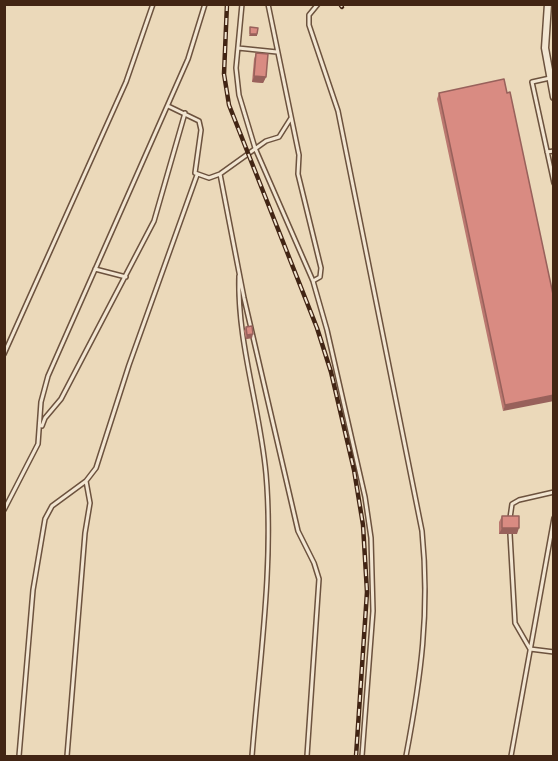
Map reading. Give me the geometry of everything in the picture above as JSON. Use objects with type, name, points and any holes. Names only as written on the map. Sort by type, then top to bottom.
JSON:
[{"type":"street","points":[[548,4],[545,48],[554,97]]},
{"type":"lane","points":[[4,354],[126,82],[153,4]]},
{"type":"lane","points":[[40,430],[44,388],[168,106],[195,40],[205,4]]},
{"type":"lane","points":[[242,4],[237,84],[255,148],[313,281],[354,443],[370,538],[373,611],[362,756]]},
{"type":"lane","points":[[268,4],[299,155],[298,174],[321,272],[320,277],[313,281]]},
{"type":"lane","points":[[318,4],[309,15],[309,25],[338,111],[422,531],[426,592],[425,637],[421,674],[406,756]]},
{"type":"lane","points":[[238,48],[277,52]]},
{"type":"lane","points":[[550,78],[532,82],[554,183]]},
{"type":"lane","points":[[19,756],[33,590],[45,519],[52,506],[86,481],[96,468],[129,365],[197,175],[195,168],[201,125],[196,118],[168,106]]},
{"type":"lane","points":[[4,510],[32,457],[45,418],[61,399],[154,221],[185,113]]},
{"type":"lane","points":[[197,175],[209,178],[220,174],[255,148],[282,135],[291,118]]},
{"type":"lane","points":[[547,152],[554,151]]},
{"type":"lane","points":[[220,174],[239,270],[298,531],[314,563],[319,579],[307,756]]},
{"type":"lane","points":[[95,269],[126,277]]},
{"type":"lane","points":[[239,270],[239,325],[261,437],[268,514],[268,550],[252,756]]},
{"type":"lane","points":[[67,756],[85,533],[90,503],[86,481]]},
{"type":"lane","points":[[509,522],[512,504],[519,500],[554,492]]},
{"type":"lane","points":[[511,756],[554,519]]},
{"type":"lane","points":[[510,534],[516,623],[530,649]]},
{"type":"lane","points":[[530,649],[554,652]]},
{"type":"building","points":[[250,27],[258,28],[257,34],[250,34]]},
{"type":"building","points":[[256,53],[268,54],[266,77],[254,76]]},
{"type":"building","points":[[504,79],[507,93],[510,92],[554,299],[554,395],[505,405],[439,93]]},
{"type":"building","points":[[252,326],[253,334],[247,335],[246,327]]},
{"type":"building","points":[[502,516],[519,516],[519,528],[502,528]]},
{"type":"railway","points":[[227,4],[224,74],[229,105],[317,328],[331,372],[354,470],[363,525],[367,592],[356,756]]}]
